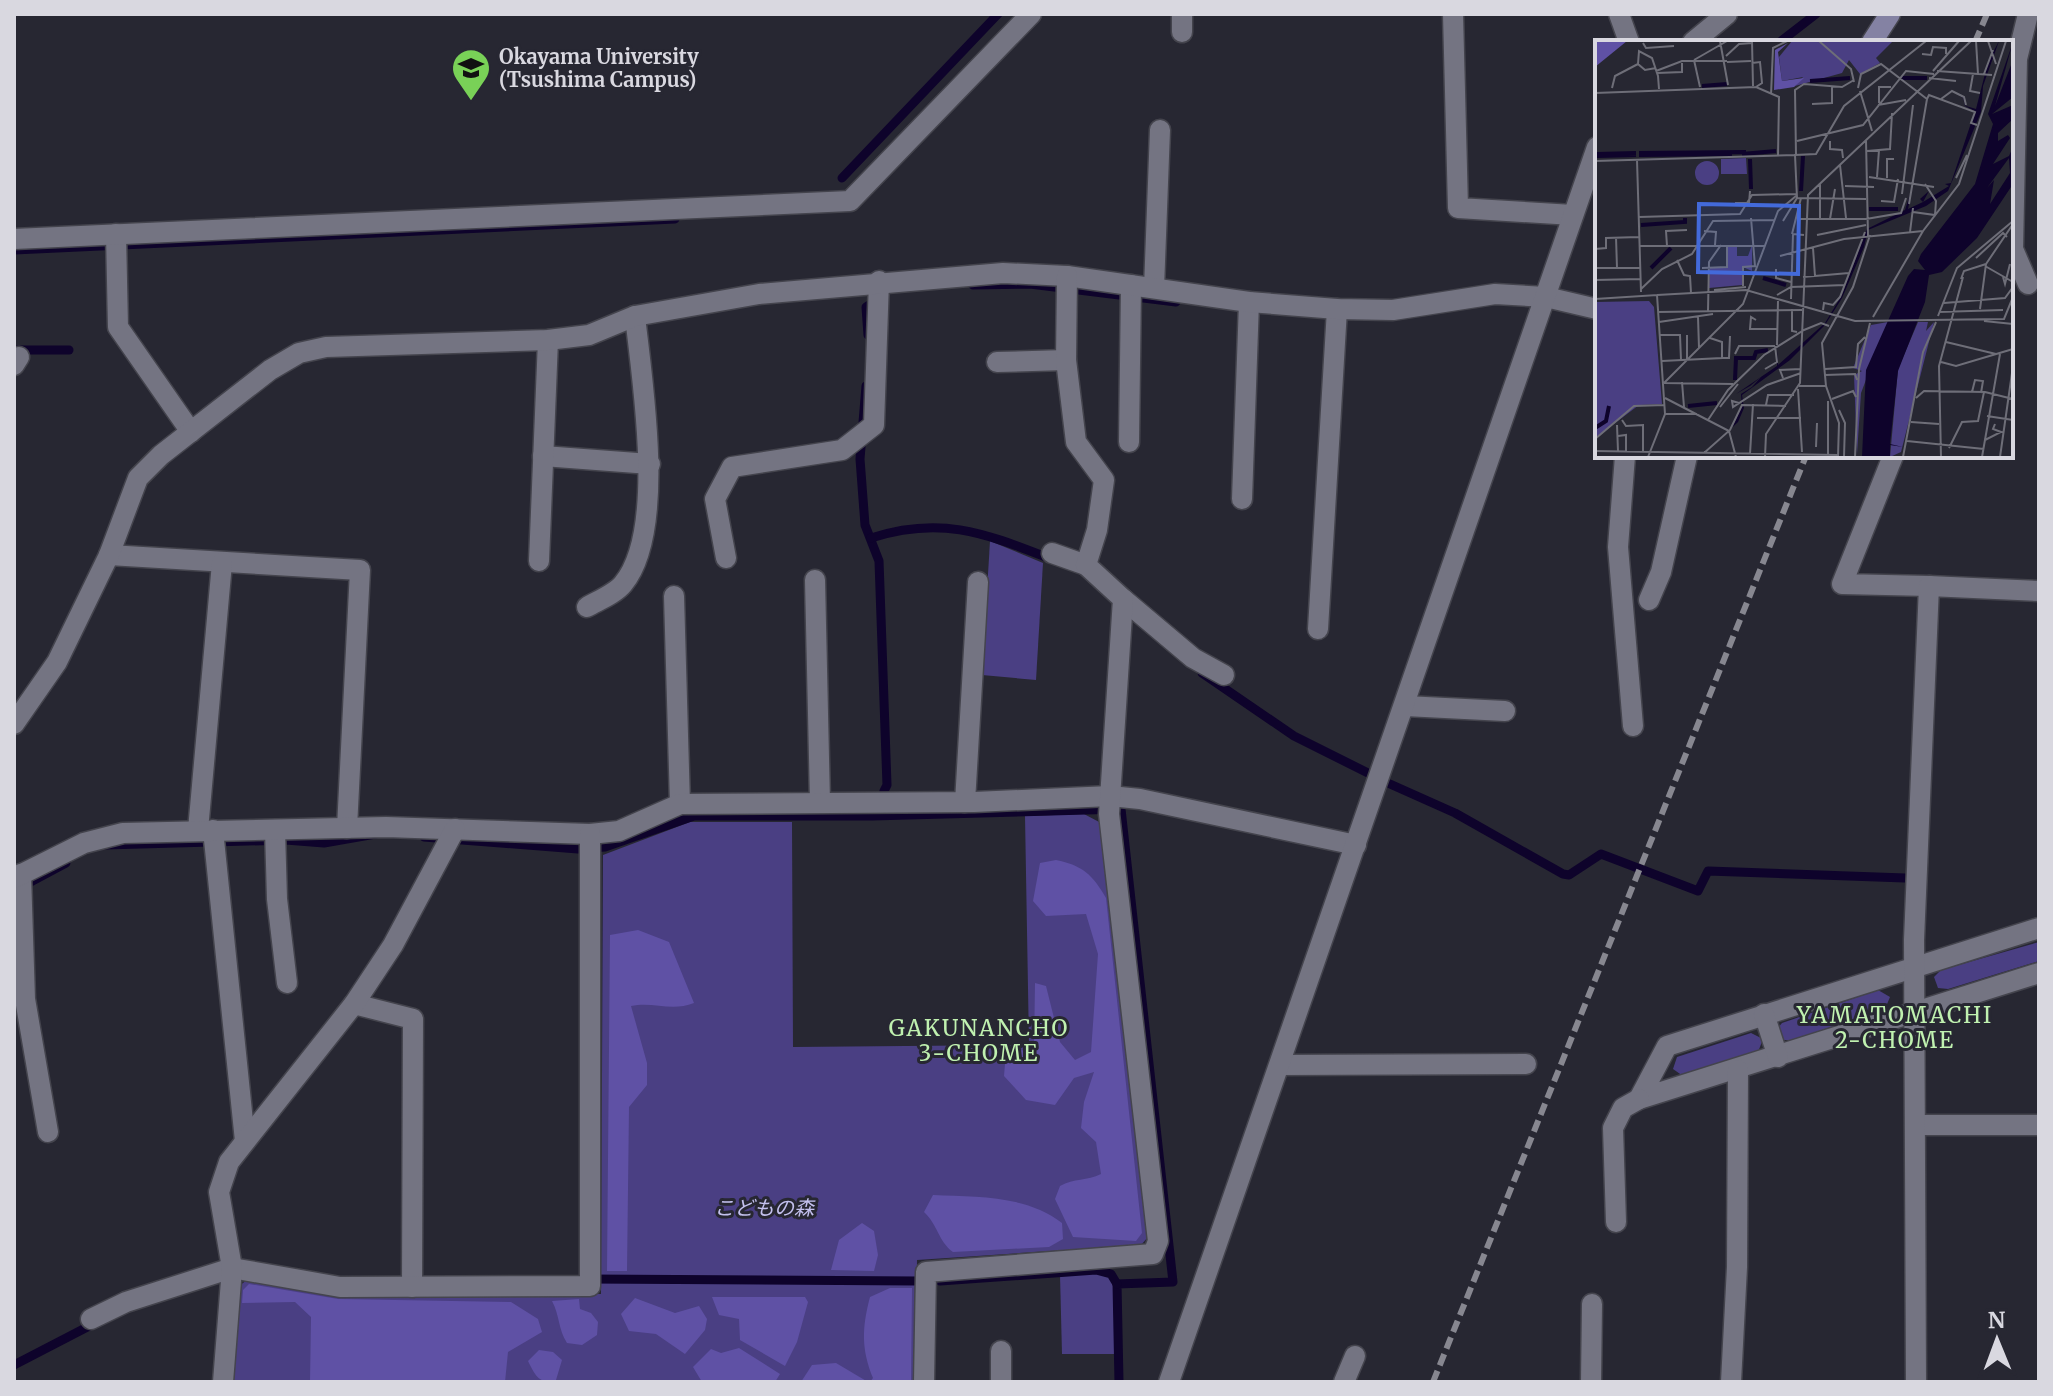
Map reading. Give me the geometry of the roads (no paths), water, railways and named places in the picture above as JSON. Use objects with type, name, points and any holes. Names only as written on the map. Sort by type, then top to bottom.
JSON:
[{"type":"main road","points":[[1873,40],[1890,14]]},
{"type":"street","points":[[14,239],[116,242],[850,201],[1031,14]]},
{"type":"street","points":[[1453,14],[1458,208],[1573,215]]},
{"type":"street","points":[[1619,14],[1628,40]]},
{"type":"street","points":[[1695,40],[1727,14]]},
{"type":"street","points":[[2026,286],[2013,249],[2017,59],[2028,14]]},
{"type":"street","points":[[1154,288],[1160,130]]},
{"type":"street","points":[[1169,1382],[1595,153]]},
{"type":"street","points":[[116,242],[118,327],[191,432]]},
{"type":"street","points":[[14,724],[57,662],[109,555],[138,478],[270,370],[299,353],[326,347],[548,340],[589,335],[635,316],[759,294],[879,292],[1003,273],[1066,286],[1131,294],[1154,288],[1249,302],[1337,309],[1393,310],[1495,294],[1546,297],[1595,309]]},
{"type":"street","points":[[1066,286],[1066,360],[1076,442],[1104,480],[1097,530],[1086,565]]},
{"type":"street","points":[[726,558],[715,499],[732,467],[842,450],[874,425],[879,292]]},
{"type":"street","points":[[1129,442],[1131,294]]},
{"type":"street","points":[[1242,499],[1249,302]]},
{"type":"street","points":[[1318,629],[1337,309]]},
{"type":"street","points":[[587,607],[623,585],[646,518],[650,464],[635,316]]},
{"type":"street","points":[[539,561],[548,340]]},
{"type":"street","points":[[997,362],[1066,360]]},
{"type":"street","points":[[543,456],[650,464]]},
{"type":"street","points":[[1625,458],[1618,547],[1633,726]]},
{"type":"street","points":[[1649,600],[1661,572],[1687,458]]},
{"type":"street","points":[[1892,458],[1842,584],[2039,591]]},
{"type":"street","points":[[1052,553],[1086,565],[1193,658],[1224,675]]},
{"type":"street","points":[[109,555],[360,570],[347,828]]},
{"type":"street","points":[[222,563],[210,837],[245,1141]]},
{"type":"street","points":[[815,580],[820,802]]},
{"type":"street","points":[[965,802],[978,582]]},
{"type":"street","points":[[1916,1382],[1915,966],[1929,586]]},
{"type":"street","points":[[674,596],[680,804]]},
{"type":"street","points":[[924,1382],[926,1272],[1153,1254],[1158,1241],[1110,805],[1123,599]]},
{"type":"street","points":[[1405,706],[1505,711]]},
{"type":"street","points":[[48,1132],[25,999],[20,881],[84,843],[123,833],[275,838],[347,828],[590,843],[680,804],[965,802],[1110,805],[1140,799],[1356,845]]},
{"type":"street","points":[[223,1382],[232,1268],[219,1192],[232,1154],[354,1004],[393,945],[451,836]]},
{"type":"street","points":[[275,838],[277,899],[287,983]]},
{"type":"street","points":[[91,1319],[126,1302],[232,1268],[340,1287],[412,1280],[590,1286],[590,843]]},
{"type":"street","points":[[1639,1099],[1667,1046],[2039,928]]},
{"type":"street","points":[[1616,1222],[1613,1128],[1623,1108],[1639,1099],[2039,973]]},
{"type":"street","points":[[354,1004],[413,1019],[412,1280]]},
{"type":"street","points":[[1764,1014],[1778,1057]]},
{"type":"street","points":[[1280,1065],[1526,1064]]},
{"type":"street","points":[[1731,1382],[1737,1267],[1738,1070]]},
{"type":"street","points":[[1916,1125],[2039,1125]]},
{"type":"street","points":[[1591,1382],[1592,1304]]},
{"type":"street","points":[[1001,1351],[1001,1382]]},
{"type":"street","points":[[1344,1382],[1355,1356]]},
{"type":"waterway","points":[[842,178],[998,14]]},
{"type":"waterway","points":[[1783,40],[1816,14]]},
{"type":"waterway","points":[[14,250],[675,219]]},
{"type":"waterway","points":[[973,285],[1030,284],[1176,302]]},
{"type":"waterway","points":[[868,335],[866,307],[877,300]]},
{"type":"waterway","points":[[16,350],[69,350]]},
{"type":"waterway","points":[[866,386],[860,459],[865,525],[879,561],[887,785],[884,791]]},
{"type":"waterway","points":[[871,538],[918,528],[960,530],[1001,540],[1046,557]]},
{"type":"waterway","points":[[1202,673],[1294,736],[1372,775]]},
{"type":"waterway","points":[[1390,784],[1455,813],[1563,874],[1569,875],[1601,854],[1698,891],[1708,871],[1905,878]]},
{"type":"waterway","points":[[424,837],[578,849],[605,847],[694,816],[872,816],[1121,809],[1173,1282],[1117,1284],[1119,1382]]},
{"type":"waterway","points":[[105,845],[286,840],[324,843],[381,833]]},
{"type":"waterway","points":[[23,886],[66,863]]},
{"type":"waterway","points":[[940,1281],[1096,1270],[1111,1274],[1117,1284]]},
{"type":"waterway","points":[[588,1279],[917,1281]]},
{"type":"waterway","points":[[14,1365],[97,1322]]},
{"type":"railway","points":[[1976,40],[1987,14]]},
{"type":"railway","points":[[1433,1382],[1805,458]]},
{"type":"place","name":"Okayama University (Tsushima Campus)","points":[[471,102]]},
{"type":"district","name":"YAMATOMACHI 2-CHOME","points":[[1895,1028]]},
{"type":"district","name":"GAKUNANCHO 3-CHOME","points":[[979,1040]]},
{"type":"park label","name":"こどもの森","points":[[764,1207]]}]
